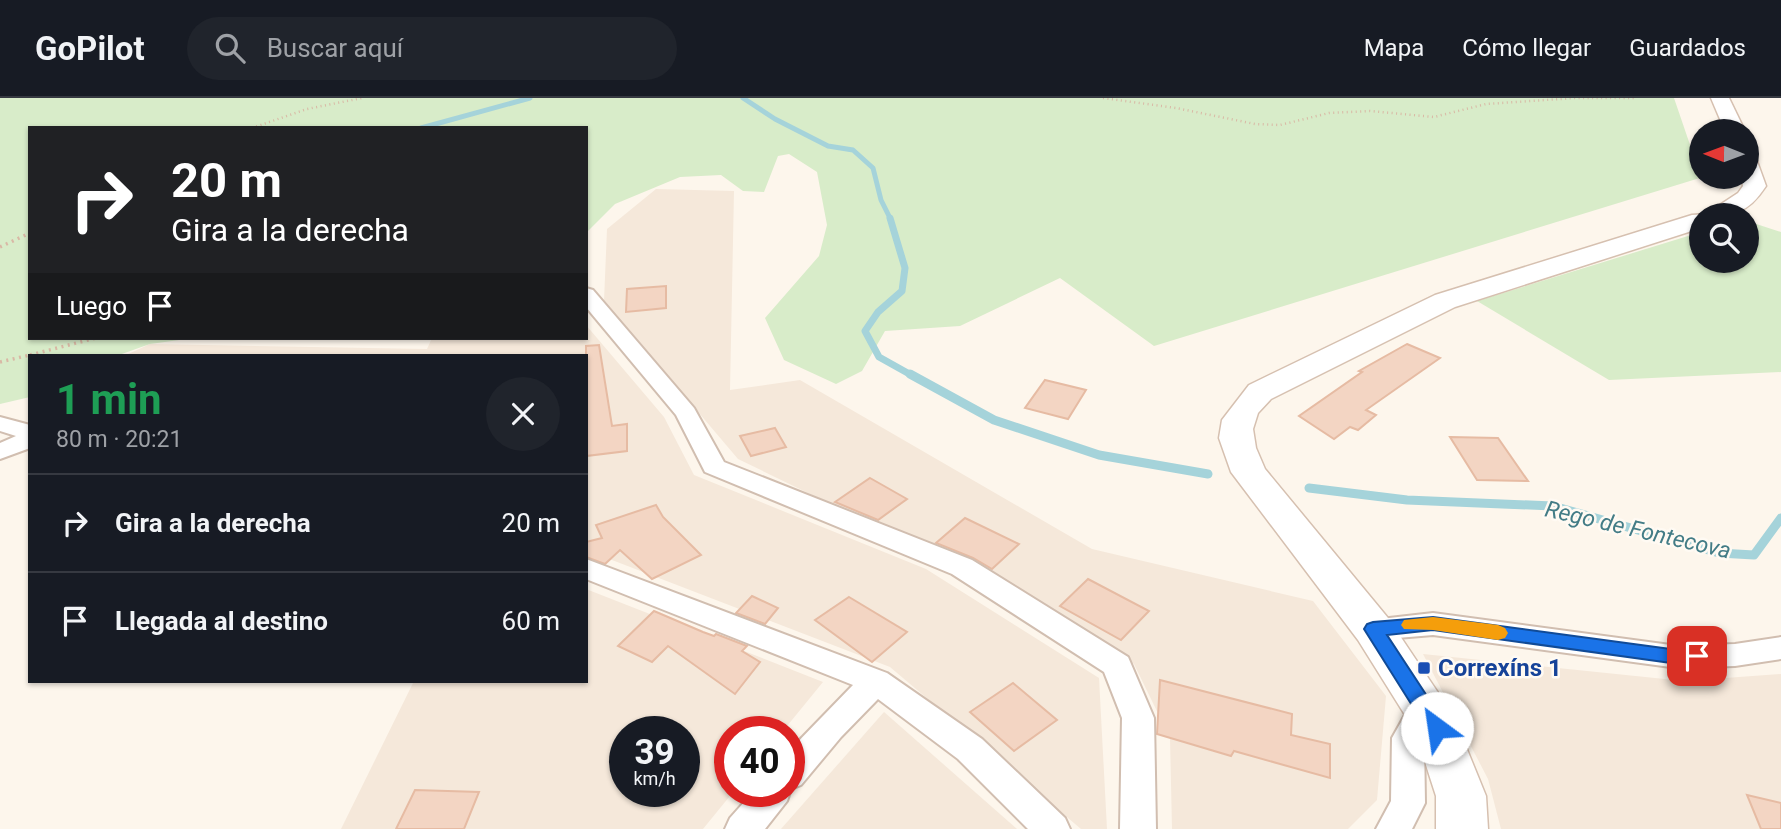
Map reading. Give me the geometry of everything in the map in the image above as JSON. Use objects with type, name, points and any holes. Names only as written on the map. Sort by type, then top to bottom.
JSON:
[{"type":"street","points":[[1720,98],[1730,119]]},
{"type":"street","points":[[1737,203],[1753,189]]},
{"type":"street","points":[[1462,829],[1461,796],[1437,728],[1373,629],[1249,472],[1237,447],[1235,426],[1244,407],[1260,392],[1445,300],[1689,224]]},
{"type":"street","points":[[588,296],[686,413],[714,467],[962,567],[1117,665],[1138,718],[1138,829]]},
{"type":"street","points":[[0,424],[28,432]]},
{"type":"street","points":[[0,452],[28,440]]},
{"type":"street","points":[[588,569],[876,681],[970,749],[1052,829]]},
{"type":"street","points":[[1373,629],[1433,624],[1678,657],[1735,655],[1781,648]]},
{"type":"street","points":[[805,756],[876,681]]},
{"type":"street","points":[[1394,829],[1408,803],[1408,738],[1425,708]]},
{"type":"street","points":[[743,829],[762,807]]},
{"type":"path","points":[[258,126],[307,109],[362,98]]},
{"type":"path","points":[[1103,98],[1176,108],[1255,124],[1280,125],[1329,113],[1370,111],[1434,117],[1486,104],[1575,98],[1637,98]]},
{"type":"path","points":[[0,247],[28,234]]},
{"type":"path","points":[[34,354],[88,340]]},
{"type":"path","points":[[0,362],[28,355]]},
{"type":"shaded area","points":[[656,189],[734,191],[730,390],[800,380],[1092,549],[1313,601],[1386,696],[1377,800],[1348,829],[1172,829],[1170,738],[1134,664],[988,573],[872,524],[738,459],[604,301],[607,229]]},
{"type":"shaded area","points":[[588,327],[664,417],[694,475],[926,569],[1099,678],[1107,829],[1081,829],[890,667],[588,551],[588,354],[128,354],[150,344],[427,349],[431,340],[588,340]]},
{"type":"shaded area","points":[[588,590],[823,682],[795,716],[714,716],[714,807],[721,807],[703,829],[341,829],[413,683],[588,683]]},
{"type":"shaded area","points":[[1423,654],[1684,681],[1781,674],[1781,829],[1501,829],[1488,779]]},
{"type":"shaded area","points":[[884,712],[1017,829],[781,829],[800,807],[805,807],[805,802]]},
{"type":"green space","points":[[0,98],[1674,98],[1689,142],[1689,181],[1154,346],[1060,278],[960,326],[885,331],[862,371],[836,384],[784,360],[765,318],[819,256],[827,225],[817,172],[789,154],[778,156],[764,192],[743,191],[721,175],[680,177],[615,204],[588,231],[588,126],[28,126],[28,340],[179,340],[150,344],[122,354],[28,354],[28,397],[0,404]]},
{"type":"green space","points":[[1759,225],[1781,232],[1781,372],[1609,380],[1477,301],[1689,236],[1689,273],[1759,273]]},
{"type":"building","points":[[666,286],[666,308],[626,312],[627,289]]},
{"type":"building","points":[[1407,344],[1440,358],[1366,410],[1376,415],[1358,430],[1350,427],[1334,439],[1299,416],[1362,372],[1359,371]]},
{"type":"building","points":[[599,345],[612,426],[627,424],[627,451],[588,456],[586,346]]},
{"type":"building","points":[[1045,380],[1086,390],[1068,419],[1025,408]]},
{"type":"building","points":[[775,428],[786,447],[751,456],[740,436]]},
{"type":"building","points":[[1450,437],[1498,438],[1528,481],[1477,480]]},
{"type":"building","points":[[870,478],[907,499],[878,520],[835,502]]},
{"type":"building","points":[[656,505],[663,517],[701,555],[652,579],[620,550],[605,564],[588,558],[588,542],[602,538],[596,525]]},
{"type":"building","points":[[965,518],[1019,544],[992,569],[936,543]]},
{"type":"building","points":[[1088,579],[1149,611],[1121,640],[1060,606]]},
{"type":"building","points":[[752,596],[778,608],[765,624],[736,613]]},
{"type":"building","points":[[849,597],[907,632],[872,662],[815,620]]},
{"type":"building","points":[[654,611],[703,632],[747,646],[742,651],[760,662],[735,694],[668,646],[652,662],[618,646]]},
{"type":"building","points":[[1160,680],[1292,714],[1291,735],[1330,744],[1330,778],[1234,751],[1231,756],[1157,734]]},
{"type":"building","points":[[1013,683],[1057,720],[1014,751],[970,712]]},
{"type":"building","points":[[415,790],[479,792],[464,829],[396,829]]},
{"type":"building","points":[[1747,795],[1781,803],[1781,829],[1761,829]]},
{"type":"waterway","points":[[428,126],[530,98]]},
{"type":"waterway","name":"Rego de Fontecova","points":[[743,98],[775,119],[828,146],[853,150],[873,168],[881,200],[890,218]]},
{"type":"waterway","name":"Rego de Fontecova","points":[[890,218],[905,268],[902,291],[878,312],[865,331],[879,357],[913,376]]},
{"type":"waterway","name":"Rego de Fontecova","points":[[910,374],[994,420],[1099,455],[1208,474]]},
{"type":"waterway","name":"Rego de Fontecova","points":[[1309,488],[1407,500],[1553,506],[1719,553],[1754,555],[1781,518]]},
{"type":"slow traffic","points":[[1410,625],[1433,624],[1498,633]]},
{"type":"place","name":"Correxíns 1","points":[[1424,668]]},
{"type":"route","points":[[1437,728],[1373,629],[1394,625],[1433,624],[1678,657],[1697,656]]}]
